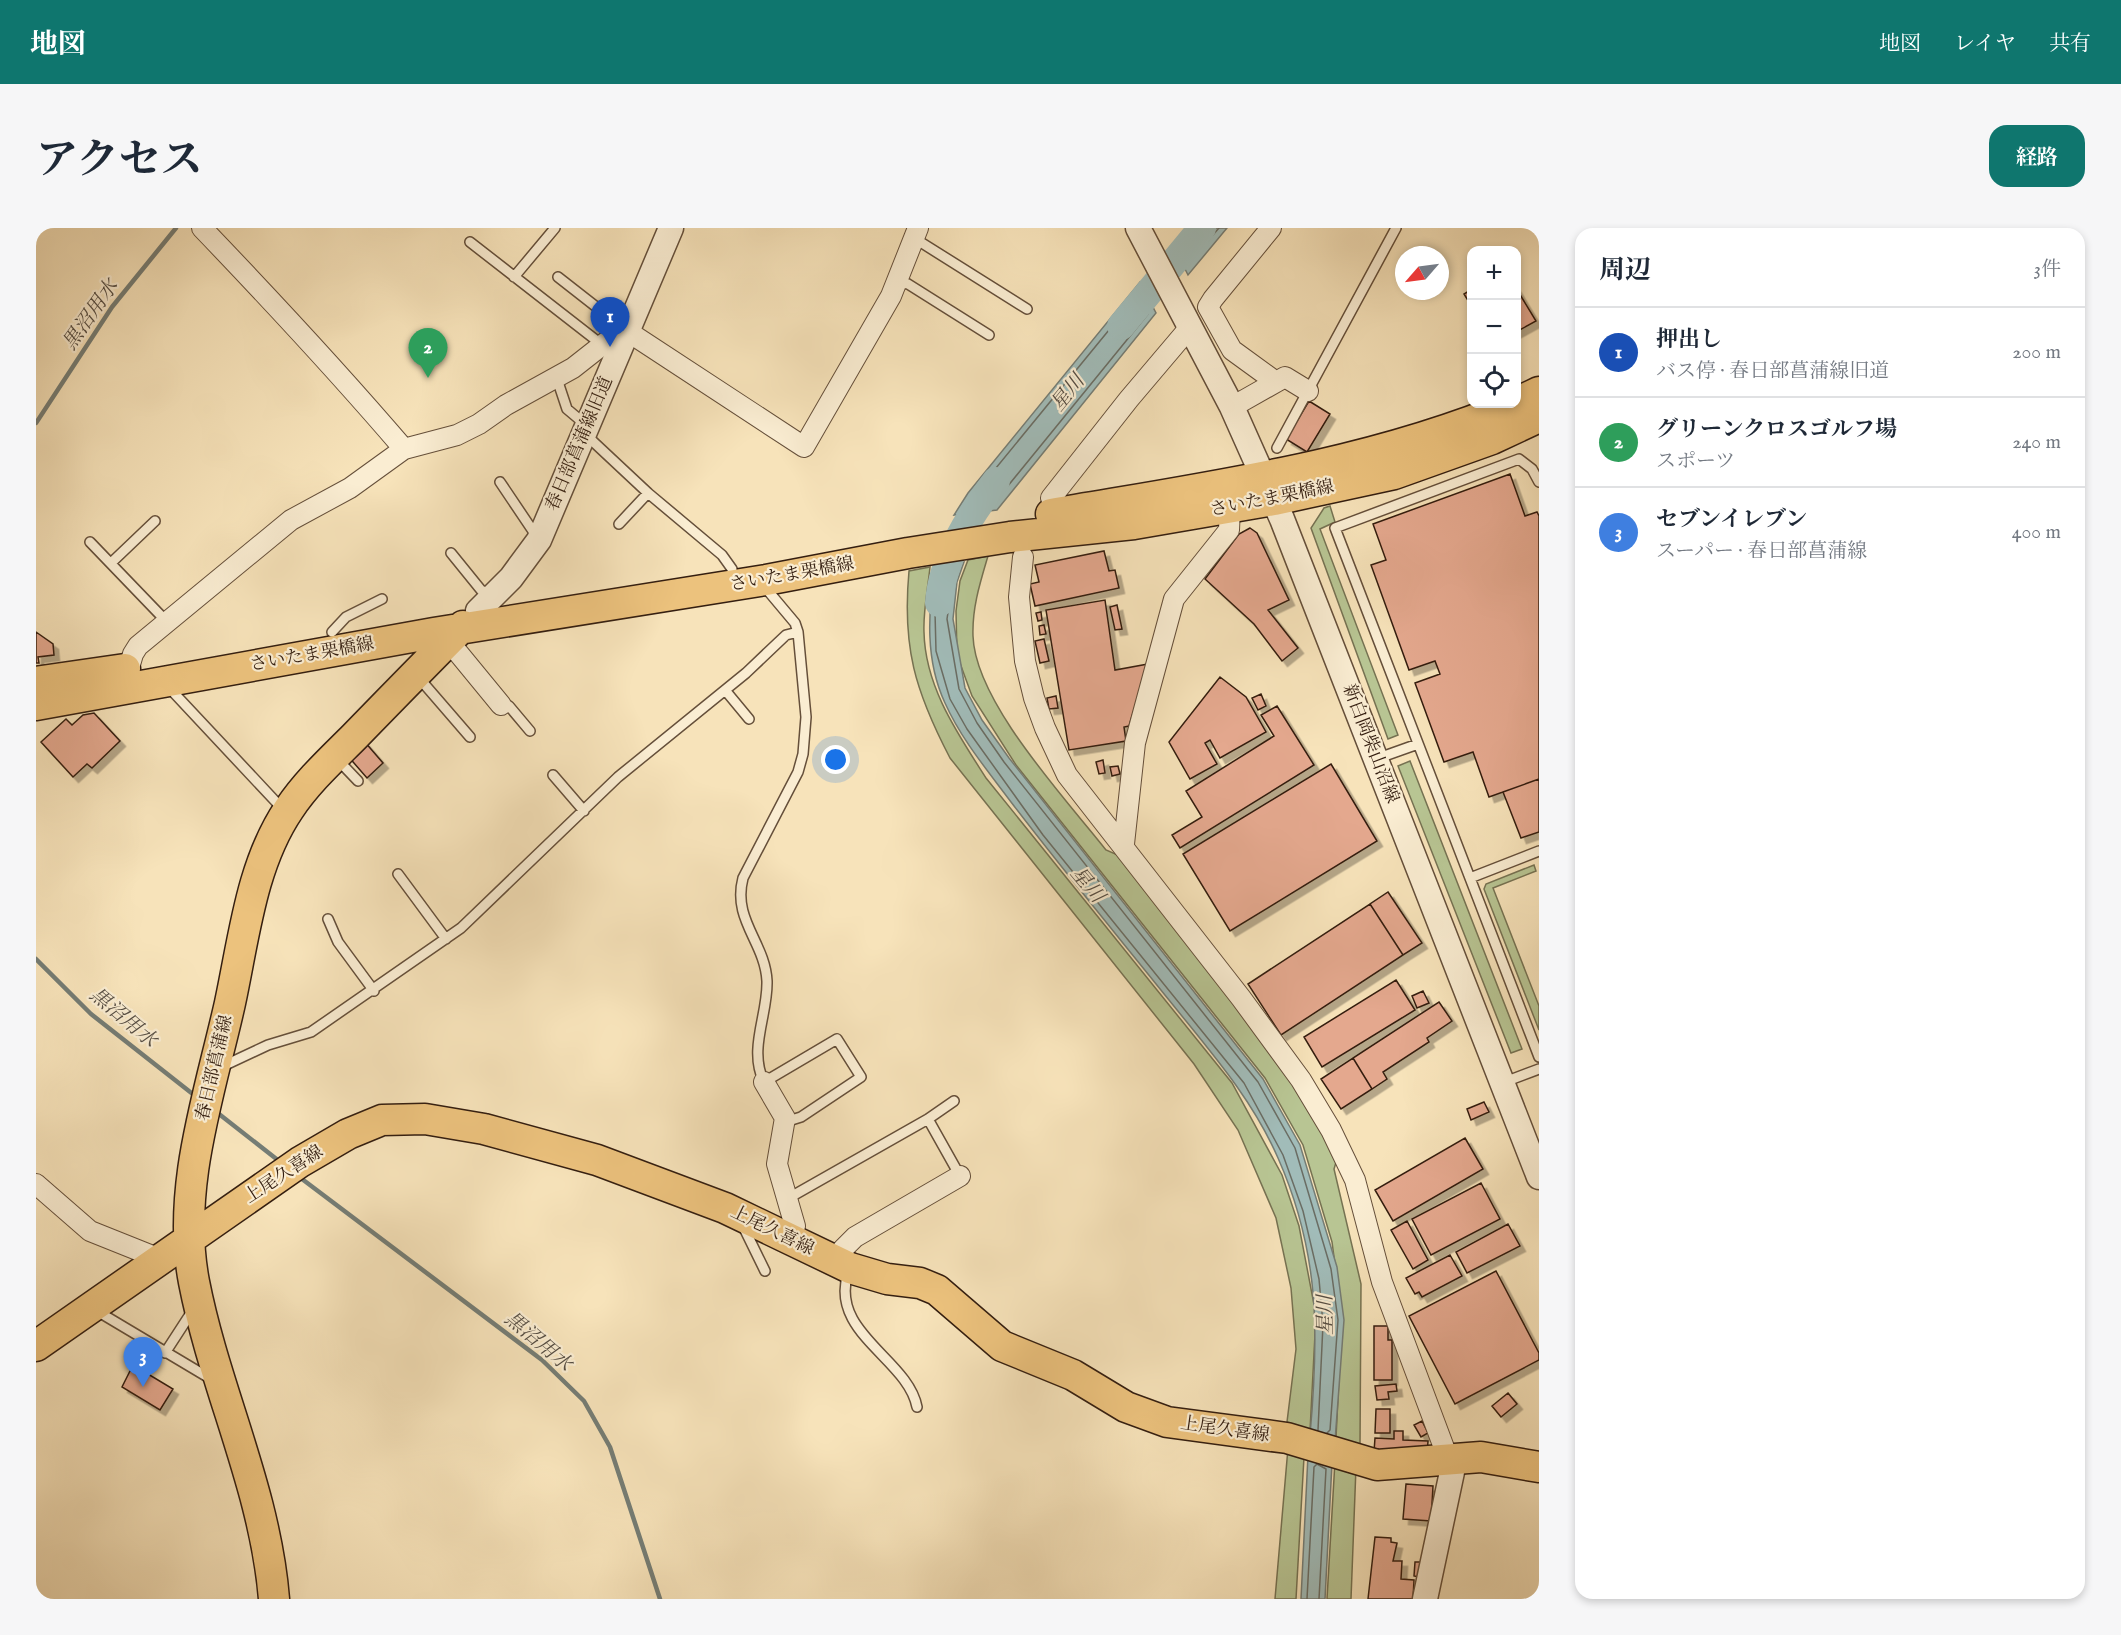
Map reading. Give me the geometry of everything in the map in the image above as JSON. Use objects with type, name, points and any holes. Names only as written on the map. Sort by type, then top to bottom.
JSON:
[{"type":"main road","name":"さいたま栗橋線","points":[[1521,401],[1539,392]]},
{"type":"main road","name":"さいたま栗橋線","points":[[36,705],[168,681],[732,568],[913,544],[1018,538],[1134,524],[1230,508],[1270,489],[1502,408]]},
{"type":"main road","name":"さいたま栗橋線","points":[[1018,538],[1270,489],[1394,474],[1492,439],[1539,417]]},
{"type":"main road","name":"さいたま栗橋線","points":[[36,682],[332,632],[469,620],[766,580],[913,544]]},
{"type":"main road","name":"春日部菖蒲線","points":[[274,1599],[262,1520],[201,1311],[188,1239],[191,1184],[255,886],[274,835],[307,785],[469,620]]},
{"type":"main road","name":"上尾久喜線","points":[[36,1346],[300,1162],[348,1134],[374,1122],[401,1118],[475,1127],[549,1145],[649,1179],[745,1218],[843,1265],[887,1279],[920,1283],[938,1290],[1002,1346],[1073,1375],[1126,1407],[1167,1422],[1287,1438],[1377,1465],[1481,1457],[1539,1467]]},
{"type":"street","points":[[202,228],[298,333],[337,370],[404,449]]},
{"type":"street","name":"春日部菖蒲線旧道","points":[[469,620],[539,540],[671,228]]},
{"type":"street","points":[[1271,228],[1213,299],[1209,308],[1232,350],[1276,382]]},
{"type":"street","points":[[129,668],[138,646],[291,520],[350,488],[404,449],[457,435],[479,424],[506,405],[557,378],[601,344],[627,331],[804,447],[897,282],[916,233]]},
{"type":"street","name":"新白岡柴山沼線","points":[[1142,235],[1232,407],[1270,489],[1539,1177]]},
{"type":"street","points":[[1051,498],[1187,322]]},
{"type":"street","points":[[1232,407],[1285,377],[1308,391]]},
{"type":"street","points":[[1124,844],[1135,743],[1174,599],[1229,530],[1230,508]]},
{"type":"street","points":[[1018,538],[1018,597],[1025,661],[1034,698],[1067,775],[1124,844],[1301,1080],[1331,1130],[1355,1180],[1382,1282],[1452,1472],[1425,1599]]},
{"type":"street","points":[[469,620],[455,649],[501,705]]},
{"type":"street","points":[[764,1082],[785,1122],[777,1156],[795,1226],[790,1241]]},
{"type":"street","points":[[843,1265],[843,1249],[855,1237],[960,1176]]},
{"type":"street","points":[[36,1184],[90,1231],[160,1259]]},
{"type":"lane","points":[[514,277],[555,228]]},
{"type":"lane","points":[[1277,447],[1396,228]]},
{"type":"lane","points":[[916,233],[1027,309]]},
{"type":"lane","points":[[470,242],[601,344]]},
{"type":"lane","points":[[558,277],[627,331]]},
{"type":"lane","points":[[897,282],[908,284],[989,334]]},
{"type":"lane","points":[[557,378],[567,409],[587,431],[648,493],[722,555],[732,568]]},
{"type":"lane","points":[[1539,482],[1532,469],[1519,459],[1335,528],[1539,1057]]},
{"type":"lane","points":[[500,482],[539,540]]},
{"type":"lane","points":[[619,524],[648,493]]},
{"type":"lane","points":[[111,563],[155,521]]},
{"type":"lane","points":[[90,542],[167,622]]},
{"type":"lane","points":[[452,552],[481,590],[469,620]]},
{"type":"lane","points":[[766,580],[769,592],[795,623],[798,632],[806,717],[803,754],[798,772],[743,878],[739,893],[740,907],[763,962],[767,982],[757,1057],[758,1070],[764,1082],[837,1039],[861,1077],[801,1117],[785,1122]]},
{"type":"lane","points":[[332,632],[346,617],[382,599]]},
{"type":"lane","points":[[216,1067],[223,1067],[268,1045],[311,1032],[374,991],[446,939],[470,920],[618,777],[725,690],[786,634],[798,632]]},
{"type":"lane","points":[[415,674],[470,737]]},
{"type":"lane","points":[[168,681],[174,693],[278,803],[289,810]]},
{"type":"lane","points":[[725,690],[749,719]]},
{"type":"lane","points":[[501,705],[509,706],[530,731]]},
{"type":"lane","points":[[1376,759],[1418,744]]},
{"type":"lane","points":[[335,757],[358,781]]},
{"type":"lane","points":[[553,775],[584,811]]},
{"type":"lane","points":[[1470,878],[1539,851]]},
{"type":"lane","points":[[398,874],[446,939]]},
{"type":"lane","points":[[328,919],[339,942],[374,991]]},
{"type":"lane","points":[[1502,1083],[1539,1069]]},
{"type":"lane","points":[[787,1199],[928,1119],[954,1101]]},
{"type":"lane","points":[[928,1119],[960,1176]]},
{"type":"lane","points":[[745,1218],[743,1227],[765,1271]]},
{"type":"lane","points":[[843,1265],[844,1293],[852,1316],[860,1330],[878,1348],[912,1392],[917,1407]]},
{"type":"lane","points":[[91,1307],[224,1386]]},
{"type":"lane","points":[[165,1353],[189,1316],[201,1311]]},
{"type":"green space","points":[[1330,506],[1335,522],[1320,529],[1398,735],[1388,739],[1311,528],[1324,508]]},
{"type":"green space","points":[[988,556],[975,606],[973,636],[978,662],[989,690],[1005,719],[1025,749],[1106,850],[1120,856],[1281,1065],[1337,1159],[1334,1169],[1361,1284],[1360,1446],[1336,1438],[1342,1317],[1332,1242],[1303,1145],[1265,1078],[1016,765],[972,696],[957,655],[956,611],[960,581],[968,560]]},
{"type":"green space","points":[[930,567],[924,616],[926,652],[937,691],[954,727],[986,778],[1232,1083],[1282,1175],[1299,1226],[1316,1315],[1310,1431],[1287,1422],[1296,1349],[1291,1288],[1276,1218],[1238,1130],[1194,1064],[950,758],[938,734],[914,668],[908,623],[909,571]]},
{"type":"green space","points":[[1410,761],[1522,1049],[1511,1053],[1398,766]]},
{"type":"green space","points":[[1534,865],[1536,871],[1493,888],[1539,1006],[1539,1030],[1484,889],[1486,884]]},
{"type":"green space","points":[[1288,1448],[1304,1457],[1296,1599],[1275,1599]]},
{"type":"green space","points":[[1335,1461],[1356,1467],[1351,1599],[1327,1599]]},
{"type":"water","points":[[1186,228],[1227,228],[1188,275],[1173,245]]},
{"type":"water","points":[[1140,282],[1156,313],[997,510],[954,515],[968,493]]},
{"type":"water","points":[[964,562],[957,582],[953,619],[965,688],[982,720],[1009,758],[1263,1079],[1300,1145],[1337,1267],[1344,1320],[1335,1441],[1310,1435],[1315,1328],[1309,1261],[1292,1193],[1278,1158],[1256,1115],[1214,1056],[984,767],[945,703],[931,653],[930,619],[935,567]]},
{"type":"water","points":[[1308,1455],[1332,1463],[1325,1599],[1301,1599]]},
{"type":"building","points":[[1521,296],[1536,321],[1521,329]]},
{"type":"building","points":[[1309,401],[1330,414],[1307,452],[1286,439]]},
{"type":"building","points":[[1510,474],[1525,516],[1537,512],[1539,516],[1539,779],[1489,797],[1473,752],[1444,762],[1415,683],[1440,674],[1435,661],[1409,670],[1371,565],[1386,560],[1373,524]]},
{"type":"building","points":[[1250,528],[1257,533],[1289,600],[1268,610],[1298,648],[1282,661],[1254,624],[1205,579],[1239,534]]},
{"type":"building","points":[[1104,551],[1109,571],[1115,570],[1119,588],[1035,606],[1030,584],[1039,582],[1035,565]]},
{"type":"building","points":[[1105,600],[1115,670],[1148,664],[1129,726],[1124,727],[1126,741],[1069,750],[1046,610]]},
{"type":"building","points":[[1117,605],[1122,629],[1115,630],[1110,607]]},
{"type":"building","points":[[1041,612],[1042,620],[1038,621],[1036,613]]},
{"type":"building","points":[[1044,625],[1046,634],[1040,635],[1039,626]]},
{"type":"building","points":[[36,632],[53,644],[54,655],[38,657],[39,663],[36,663]]},
{"type":"building","points":[[1044,639],[1049,661],[1040,663],[1035,641]]},
{"type":"building","points":[[1220,677],[1246,697],[1266,732],[1220,758],[1210,740],[1205,743],[1217,764],[1190,779],[1169,742]]},
{"type":"building","points":[[1261,694],[1266,706],[1258,710],[1252,698]]},
{"type":"building","points":[[1056,696],[1058,708],[1049,709],[1047,698]]},
{"type":"building","points":[[1277,706],[1314,765],[1180,848],[1172,835],[1202,817],[1186,791],[1274,736],[1261,715]]},
{"type":"building","points":[[94,713],[120,741],[92,768],[87,764],[73,777],[41,742],[66,719],[72,725],[83,715]]},
{"type":"building","points":[[364,741],[383,763],[367,778],[347,755]]},
{"type":"building","points":[[1103,760],[1105,773],[1099,774],[1096,762]]},
{"type":"building","points":[[1331,764],[1377,841],[1230,931],[1183,854]]},
{"type":"building","points":[[1118,766],[1120,774],[1112,776],[1110,767]]},
{"type":"building","points":[[1539,779],[1539,832],[1521,838],[1503,792]]},
{"type":"building","points":[[1388,892],[1422,943],[1403,955],[1370,904]]},
{"type":"building","points":[[1370,904],[1403,955],[1281,1035],[1248,984]]},
{"type":"building","points":[[1396,980],[1415,1010],[1322,1067],[1304,1037]]},
{"type":"building","points":[[1423,991],[1429,1003],[1417,1008],[1412,996]]},
{"type":"building","points":[[1439,1002],[1452,1021],[1427,1038],[1429,1042],[1383,1072],[1387,1079],[1372,1089],[1353,1058]]},
{"type":"building","points":[[1353,1058],[1372,1089],[1341,1109],[1321,1079]]},
{"type":"building","points":[[1484,1102],[1489,1112],[1471,1120],[1467,1109]]},
{"type":"building","points":[[1465,1138],[1483,1169],[1393,1221],[1375,1190]]},
{"type":"building","points":[[1481,1183],[1500,1219],[1431,1255],[1412,1219]]},
{"type":"building","points":[[1407,1221],[1428,1260],[1413,1269],[1391,1230]]},
{"type":"building","points":[[1508,1224],[1520,1246],[1467,1273],[1456,1252]]},
{"type":"building","points":[[1450,1255],[1462,1276],[1422,1297],[1419,1292],[1415,1294],[1406,1278]]},
{"type":"building","points":[[1496,1271],[1539,1353],[1539,1360],[1455,1404],[1409,1316]]},
{"type":"building","points":[[1374,1326],[1388,1326],[1388,1340],[1392,1340],[1392,1380],[1374,1380]]},
{"type":"building","points":[[133,1365],[173,1389],[160,1410],[122,1387]]},
{"type":"building","points":[[1396,1384],[1397,1391],[1388,1392],[1389,1399],[1377,1400],[1375,1386]]},
{"type":"building","points":[[1508,1393],[1517,1404],[1501,1417],[1492,1406]]},
{"type":"building","points":[[1376,1409],[1390,1409],[1390,1433],[1375,1433]]},
{"type":"building","points":[[1422,1421],[1428,1433],[1421,1437],[1414,1425]]},
{"type":"building","points":[[1394,1431],[1403,1431],[1403,1440],[1428,1441],[1427,1455],[1374,1452],[1375,1438],[1394,1439]]},
{"type":"building","points":[[1406,1484],[1433,1486],[1431,1521],[1403,1519]]},
{"type":"building","points":[[1375,1537],[1391,1538],[1391,1542],[1397,1543],[1393,1561],[1402,1561],[1401,1579],[1414,1580],[1413,1599],[1368,1599]]},
{"type":"building","points":[[1415,1562],[1420,1562],[1419,1577],[1414,1576]]},
{"type":"waterway","name":"黒沼用水","points":[[36,423],[112,307],[176,228]]},
{"type":"waterway","name":"星川","points":[[1121,326],[1202,228]]},
{"type":"waterway","name":"星川","points":[[939,603],[941,586],[951,554],[967,523],[996,481]]},
{"type":"waterway","name":"黒沼用水","points":[[36,959],[91,1014],[194,1095]]},
{"type":"waterway","name":"黒沼用水","points":[[219,1114],[279,1161]]},
{"type":"waterway","name":"黒沼用水","points":[[302,1179],[542,1360],[584,1401],[610,1447],[660,1599]]},
{"type":"place","name":"押出し","points":[[610,347]]},
{"type":"place","name":"グリーンクロスゴルフ場","points":[[428,378]]},
{"type":"place","name":"セブンイレブン","points":[[143,1387]]}]
